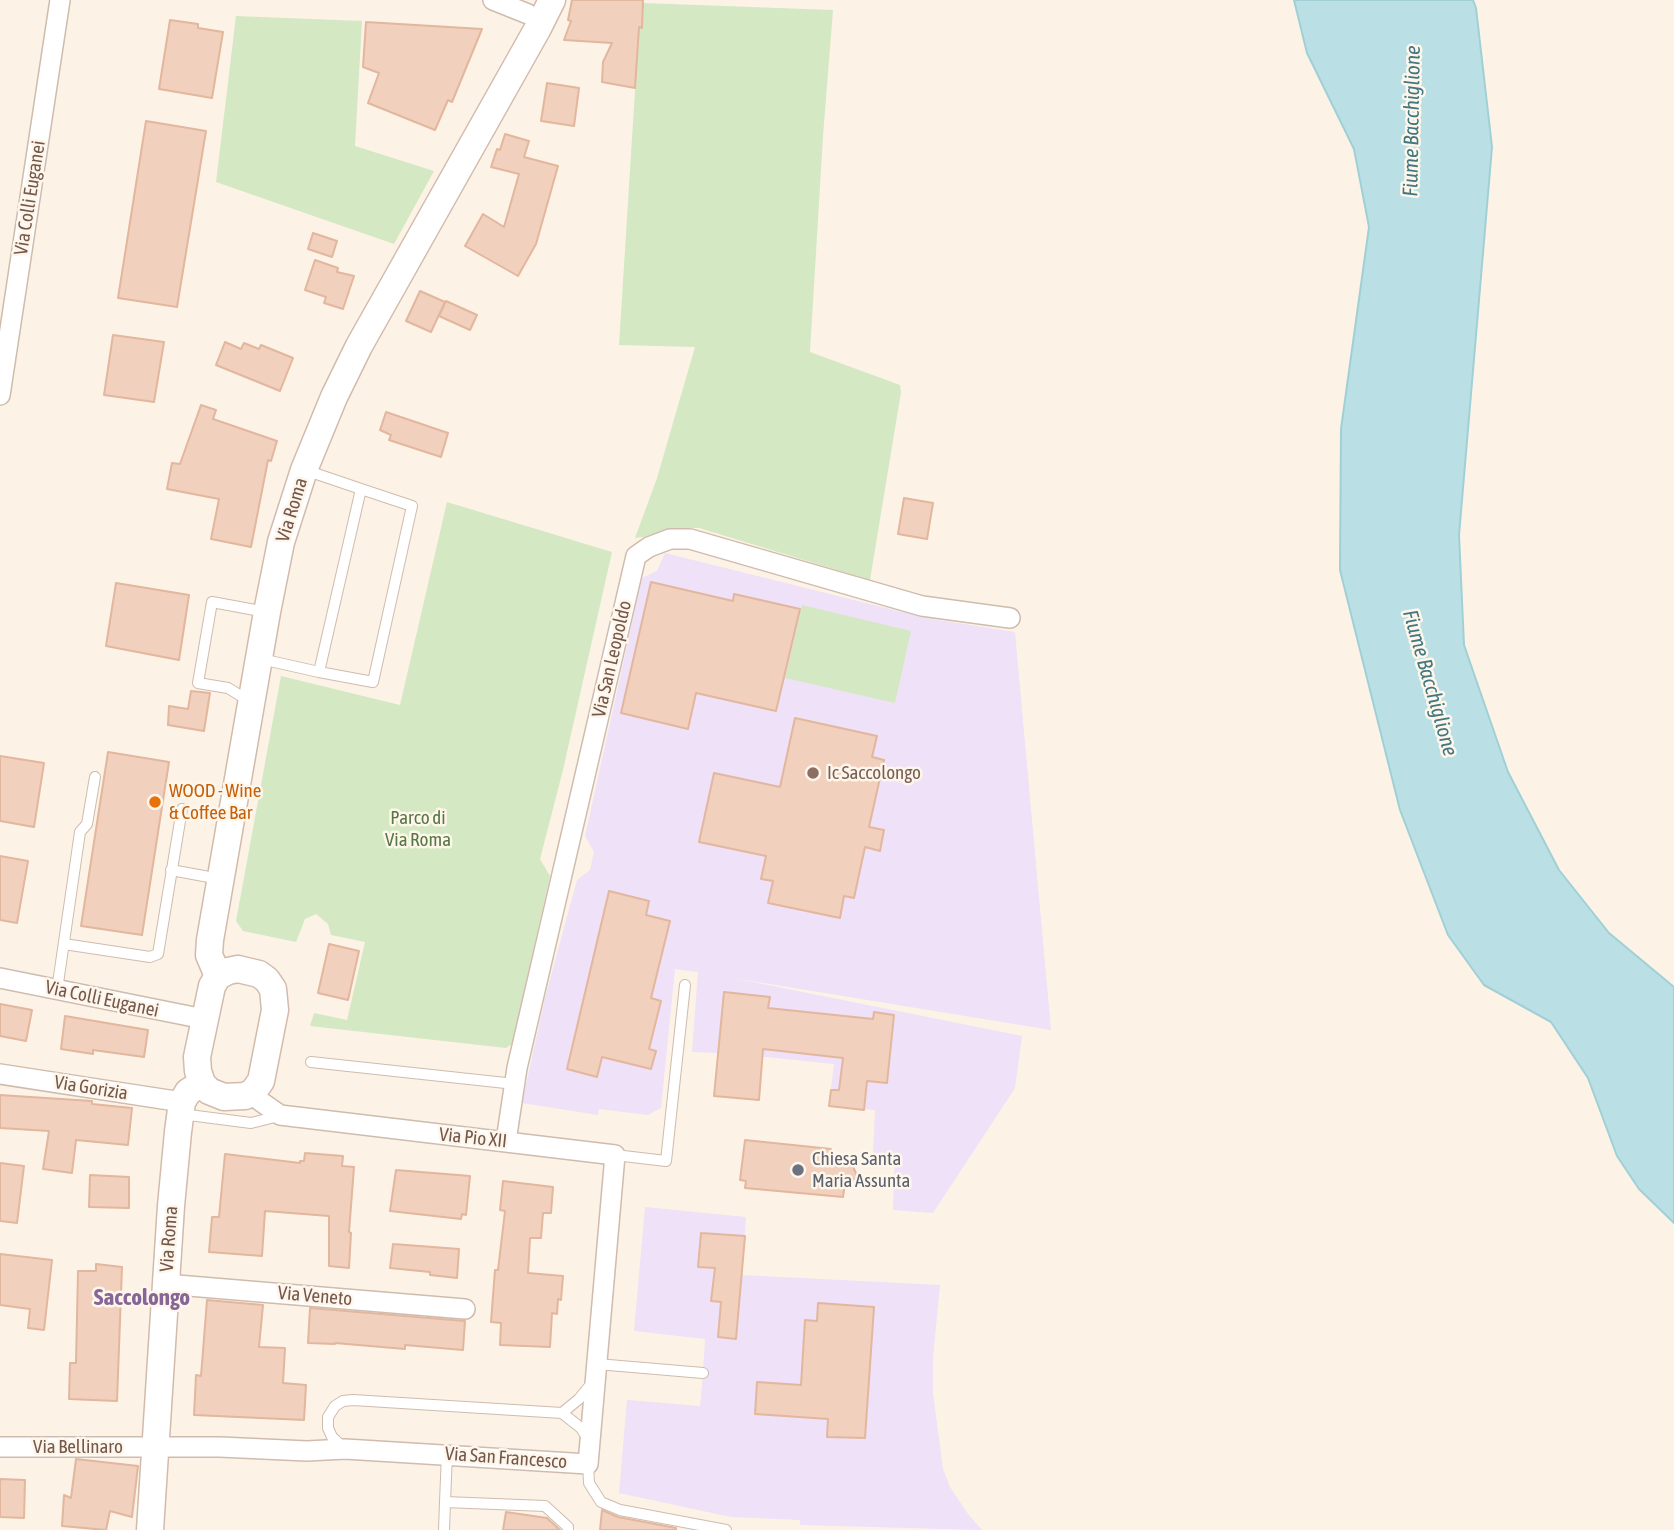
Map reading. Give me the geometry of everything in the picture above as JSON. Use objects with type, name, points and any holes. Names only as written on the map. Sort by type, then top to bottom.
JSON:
[{"type":"main road","name":"Via Roma","points":[[218,976],[209,955],[209,940],[281,542],[304,470],[334,397],[359,346],[552,0]]},
{"type":"main road","name":"Via Roma","points":[[506,85],[530,7]]},
{"type":"main road","points":[[248,970],[259,974],[273,989],[275,1010],[264,1071],[253,1091],[245,1096],[224,1097],[209,1091],[202,1083],[198,1071],[196,1018],[218,976],[228,971],[248,970]]},
{"type":"main road","points":[[181,1108],[188,1092],[202,1083]]},
{"type":"main road","name":"Via Roma","points":[[150,1530],[165,1284],[181,1108]]},
{"type":"street","name":"Via Colli Euganei","points":[[0,395],[60,0]]},
{"type":"street","points":[[493,0],[530,7]]},
{"type":"street","name":"Via San Leopoldo","points":[[506,1141],[516,1076],[636,556],[649,547],[670,539],[690,538],[922,606],[1010,618]]},
{"type":"street","name":"Via Colli Euganei","points":[[0,978],[196,1018]]},
{"type":"street","name":"Via Gorizia","points":[[0,1074],[181,1108]]},
{"type":"street","points":[[253,1091],[260,1101],[280,1115]]},
{"type":"street","name":"Via Pio XII","points":[[280,1115],[615,1155]]},
{"type":"street","name":"Via San Francesco","points":[[157,1447],[307,1451],[345,1449],[588,1464],[615,1155]]},
{"type":"street","name":"Via Veneto","points":[[165,1284],[466,1309]]},
{"type":"street","name":"Via Bellinaro","points":[[0,1447],[157,1447]]},
{"type":"lane","points":[[258,658],[373,682],[412,506],[304,470]]},
{"type":"lane","points":[[319,671],[361,489]]},
{"type":"lane","points":[[250,702],[228,688],[198,683],[212,602],[267,612]]},
{"type":"lane","points":[[57,990],[80,832],[87,824],[95,777]]},
{"type":"lane","points":[[64,944],[150,957],[158,954],[181,809]]},
{"type":"lane","points":[[171,870],[220,879]]},
{"type":"lane","name":"Via Pio XII","points":[[615,1155],[666,1161],[685,985]]},
{"type":"lane","points":[[311,1062],[516,1076]]},
{"type":"lane","name":"Via Pio XII","points":[[181,1108],[251,1123],[280,1115]]},
{"type":"lane","points":[[562,1413],[579,1399],[597,1370],[703,1373]]},
{"type":"lane","points":[[345,1449],[332,1437],[328,1428],[328,1417],[335,1406],[343,1401],[353,1400],[562,1413],[582,1428],[590,1443]]},
{"type":"lane","points":[[444,1530],[447,1454]]},
{"type":"lane","points":[[588,1464],[589,1483],[601,1502],[620,1510],[726,1530]]},
{"type":"lane","points":[[445,1502],[545,1506],[568,1530]]},
{"type":"shaded area","name":"Ic Saccolongo","points":[[665,553],[926,618],[1015,632],[1051,1030],[733,978],[1022,1036],[1015,1088],[933,1213],[893,1210],[895,1155],[873,1154],[875,1110],[829,1106],[834,1064],[718,1052],[692,1052],[698,972],[675,969],[661,1108],[648,1115],[599,1109],[598,1115],[522,1103],[545,998],[577,880],[590,870],[594,852],[585,836],[642,578],[657,571]]},
{"type":"shaded area","points":[[645,1207],[746,1217],[742,1275],[940,1285],[933,1358],[933,1393],[943,1469],[950,1487],[982,1530],[800,1525],[800,1520],[731,1517],[619,1493],[627,1400],[700,1406],[702,1386],[705,1339],[634,1331]]},
{"type":"green space","points":[[643,3],[833,10],[810,352],[900,385],[870,580],[699,528],[676,528],[635,538],[657,478],[695,347],[619,345],[639,27],[642,27]]},
{"type":"green space","points":[[236,16],[362,21],[355,146],[434,171],[394,244],[216,182]]},
{"type":"green space","name":"Parco di Via Roma","points":[[447,502],[612,552],[540,859],[550,876],[512,1044],[506,1048],[310,1026],[314,1013],[347,1020],[365,942],[331,935],[328,924],[316,914],[305,919],[296,942],[243,931],[236,921],[281,676],[400,705]]},
{"type":"green space","points":[[802,605],[911,631],[895,703],[785,678]]},
{"type":"water","name":"Fiume Bacchiglione","points":[[1294,0],[1473,0],[1476,8],[1492,147],[1459,535],[1464,645],[1508,772],[1559,870],[1609,933],[1674,987],[1674,1223],[1639,1189],[1617,1156],[1588,1078],[1551,1022],[1484,985],[1448,935],[1400,810],[1340,570],[1341,429],[1369,227],[1354,149],[1307,53]]},
{"type":"building","points":[[572,0],[643,0],[635,88],[602,82],[603,62],[612,43],[564,40],[571,21],[568,20]]},
{"type":"building","points":[[170,20],[198,24],[198,28],[223,32],[212,98],[159,89]]},
{"type":"building","points":[[366,22],[482,29],[452,102],[448,100],[435,130],[368,103],[379,73],[363,67]]},
{"type":"building","points":[[547,83],[579,88],[574,126],[541,121]]},
{"type":"building","points":[[146,121],[206,131],[177,307],[118,298]]},
{"type":"building","points":[[505,134],[529,141],[524,157],[558,166],[536,244],[518,276],[465,246],[483,214],[504,227],[519,174],[491,167]]},
{"type":"building","points":[[313,233],[337,241],[332,257],[308,249]]},
{"type":"building","points":[[315,260],[338,268],[337,272],[354,276],[343,309],[324,303],[326,297],[305,290]]},
{"type":"building","points":[[420,291],[445,302],[431,332],[406,321]]},
{"type":"building","points":[[446,301],[477,315],[470,330],[439,316]]},
{"type":"building","points":[[113,335],[164,342],[154,402],[104,395]]},
{"type":"building","points":[[225,342],[241,349],[244,343],[259,349],[261,345],[293,358],[280,391],[216,365]]},
{"type":"building","points":[[201,405],[216,410],[213,419],[277,441],[271,461],[268,460],[251,547],[211,539],[219,499],[167,489],[172,463],[180,464]]},
{"type":"building","points":[[386,412],[448,433],[441,457],[389,440],[391,435],[380,430]]},
{"type":"building","points":[[904,498],[933,503],[927,539],[898,534]]},
{"type":"building","points":[[651,582],[733,601],[734,594],[800,609],[776,711],[696,693],[688,729],[621,713]]},
{"type":"building","points":[[116,583],[189,595],[179,660],[106,646]]},
{"type":"building","points":[[191,691],[210,693],[204,731],[168,725],[169,706],[188,709]]},
{"type":"building","points":[[795,718],[877,736],[872,757],[884,760],[869,827],[884,830],[880,851],[865,847],[854,898],[844,896],[840,918],[768,903],[773,881],[761,879],[766,856],[699,842],[714,773],[780,787]]},
{"type":"building","points":[[108,752],[169,762],[142,935],[81,926]]},
{"type":"building","points":[[0,756],[44,763],[34,827],[0,821]]},
{"type":"building","points":[[0,856],[28,861],[17,923],[0,920]]},
{"type":"building","points":[[609,891],[649,901],[646,915],[670,921],[651,998],[661,1001],[649,1049],[656,1051],[651,1069],[602,1057],[597,1077],[567,1069]]},
{"type":"building","points":[[329,944],[359,951],[348,1000],[318,993]]},
{"type":"building","points":[[724,992],[770,997],[768,1008],[873,1019],[874,1012],[894,1015],[887,1083],[867,1081],[864,1110],[829,1106],[831,1090],[839,1090],[843,1058],[763,1049],[759,1100],[714,1096]]},
{"type":"building","points":[[0,1004],[32,1010],[26,1041],[0,1036]]},
{"type":"building","points":[[65,1016],[148,1030],[144,1057],[61,1049]]},
{"type":"building","points":[[0,1095],[92,1101],[92,1104],[132,1108],[128,1145],[76,1140],[72,1173],[43,1169],[49,1131],[0,1128]]},
{"type":"building","name":"Chiesa Santa Maria Assunta","points":[[745,1140],[831,1149],[830,1160],[851,1162],[858,1178],[845,1182],[843,1197],[745,1188],[746,1181],[740,1180]]},
{"type":"building","points":[[305,1153],[343,1156],[342,1166],[354,1167],[349,1268],[329,1266],[329,1216],[265,1211],[262,1256],[209,1252],[212,1217],[219,1217],[225,1154],[300,1163],[304,1161]]},
{"type":"building","points":[[0,1163],[24,1166],[17,1223],[0,1221]]},
{"type":"building","points":[[396,1170],[470,1176],[466,1215],[462,1214],[461,1219],[390,1211]]},
{"type":"building","points":[[90,1175],[129,1177],[129,1208],[89,1207]]},
{"type":"building","points":[[503,1181],[553,1187],[551,1213],[543,1213],[541,1238],[530,1238],[528,1273],[563,1276],[557,1314],[552,1313],[550,1347],[500,1345],[501,1323],[491,1322],[495,1270],[498,1270],[505,1211],[500,1210]]},
{"type":"building","points":[[701,1233],[745,1236],[736,1339],[718,1337],[721,1302],[711,1301],[715,1268],[698,1267]]},
{"type":"building","points":[[393,1244],[459,1249],[457,1278],[390,1268]]},
{"type":"building","points":[[0,1254],[52,1260],[44,1330],[28,1328],[30,1309],[0,1305]]},
{"type":"building","points":[[96,1264],[122,1267],[117,1401],[69,1399],[70,1363],[76,1363],[78,1271],[96,1271]]},
{"type":"building","points":[[207,1300],[263,1305],[259,1347],[285,1348],[283,1383],[306,1385],[304,1420],[194,1415],[196,1375],[201,1376]]},
{"type":"building","points":[[818,1303],[874,1307],[865,1438],[827,1437],[828,1419],[755,1414],[757,1382],[801,1385],[805,1320],[817,1321]]},
{"type":"building","points":[[310,1308],[465,1321],[463,1350],[405,1345],[405,1349],[308,1343]]},
{"type":"building","points":[[76,1459],[138,1466],[132,1517],[110,1511],[106,1530],[62,1526],[64,1495],[71,1498]]},
{"type":"building","points":[[0,1479],[25,1480],[24,1518],[0,1517]]},
{"type":"building","points":[[602,1510],[618,1517],[676,1530],[600,1530]]},
{"type":"building","points":[[506,1512],[547,1518],[560,1530],[503,1530]]},
{"type":"place","name":"Ic Saccolongo","points":[[813,773]]},
{"type":"place","name":"WOOD - Wine & Coffee Bar","points":[[155,802]]},
{"type":"place","name":"Chiesa Santa Maria Assunta","points":[[798,1170]]},
{"type":"district","name":"Saccolongo","points":[[142,1298]]}]
